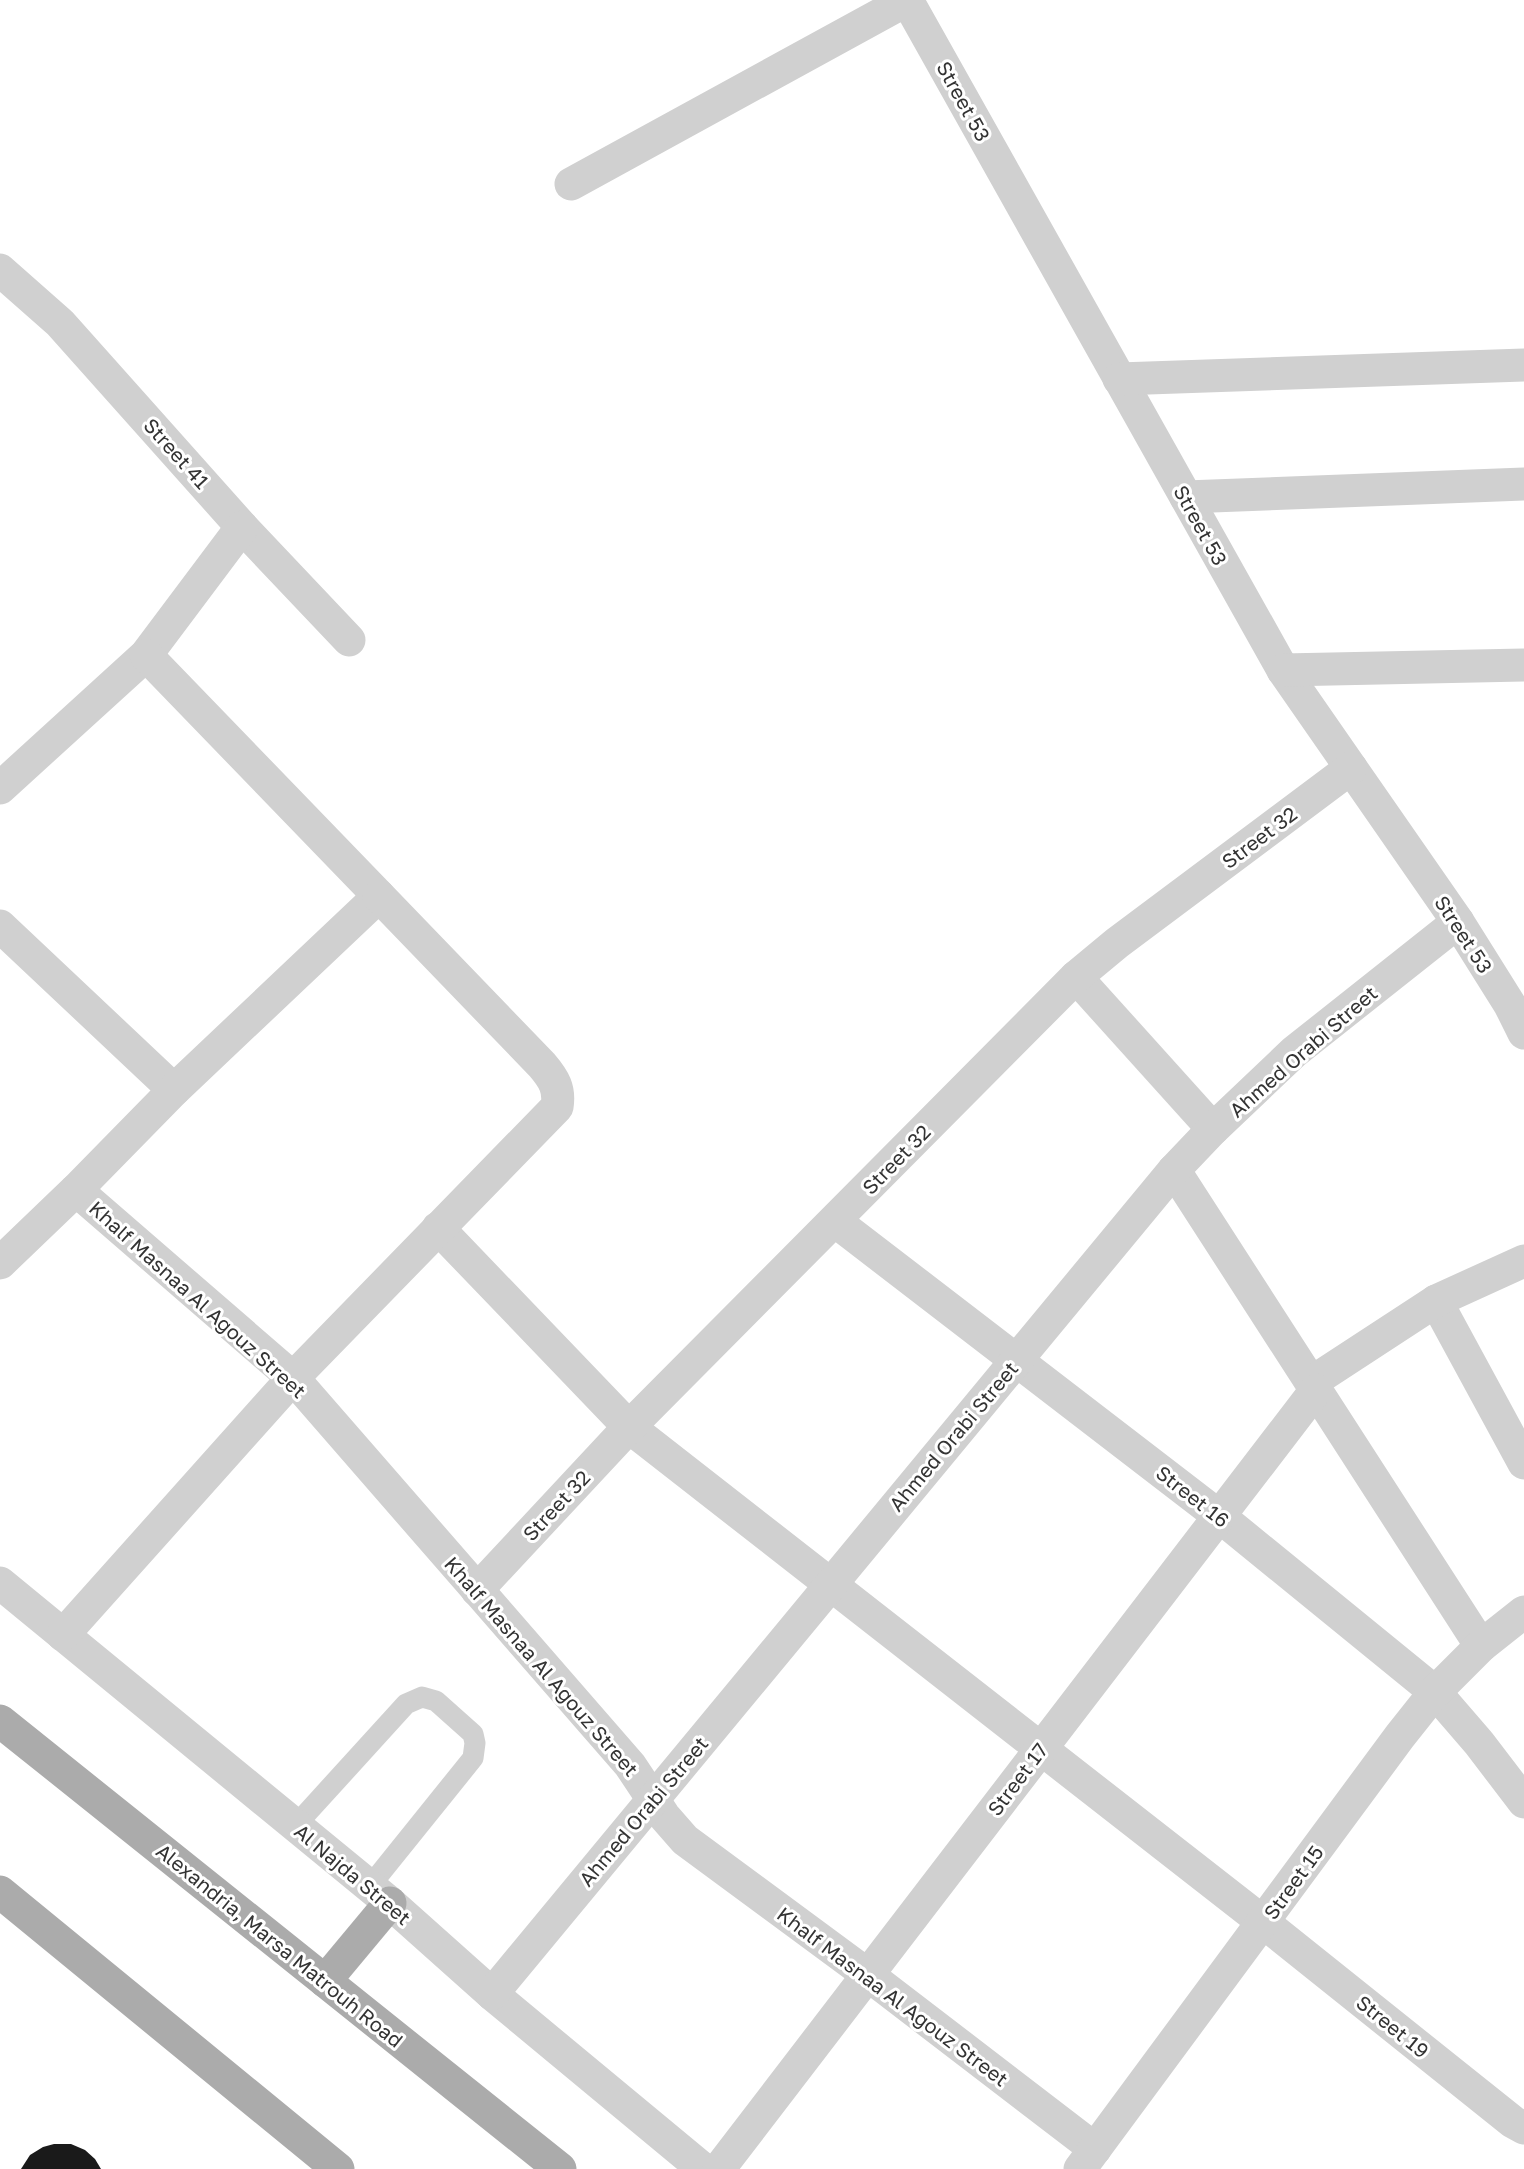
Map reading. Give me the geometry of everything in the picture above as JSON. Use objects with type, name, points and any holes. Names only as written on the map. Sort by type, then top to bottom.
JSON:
[{"type":"main road","name":"Alexandria, Marsa Matrouh Road","points":[[0,1721],[560,2169]]},
{"type":"main road","points":[[0,1892],[338,2169]]},
{"type":"main road","points":[[326,1981],[380,1895]]},
{"type":"street","points":[[571,183],[907,0]]},
{"type":"street","name":"Street 53","points":[[907,0],[1283,670],[1519,1013]]},
{"type":"street","name":"Street 41","points":[[0,270],[60,323],[242,526],[350,640]]},
{"type":"street","points":[[1119,379],[1524,365]]},
{"type":"street","points":[[1186,497],[1524,484]]},
{"type":"street","points":[[0,788],[146,656],[242,526]]},
{"type":"street","points":[[63,1635],[293,1378],[557,1107],[559,1093],[553,1078],[542,1065],[146,656]]},
{"type":"street","points":[[1283,670],[1524,664]]},
{"type":"street","name":"Street 32","points":[[477,1590],[629,1427],[1077,977],[1118,943],[1351,768]]},
{"type":"street","points":[[0,1263],[76,1190],[174,1090],[379,896]]},
{"type":"street","name":"Ahmed Orabi Street","points":[[492,1994],[1174,1170],[1294,1052],[1458,922]]},
{"type":"street","points":[[0,926],[174,1090]]},
{"type":"street","points":[[1077,977],[1214,1129]]},
{"type":"street","points":[[1174,1170],[1481,1646]]},
{"type":"street","name":"Khalf Masnaa Al Agouz Street","points":[[76,1190],[293,1378],[630,1765],[674,1828],[686,1840],[867,1975],[1088,2159]]},
{"type":"street","name":"Street 16","points":[[835,1221],[1219,1516],[1435,1692],[1479,1743],[1524,1802]]},
{"type":"street","name":"Street 19","points":[[438,1228],[629,1427],[1263,1922],[1513,2122],[1524,2128]]},
{"type":"street","name":"Street 17","points":[[718,2169],[1219,1516],[1314,1386],[1436,1301],[1524,1261]]},
{"type":"street","points":[[1436,1301],[1524,1463]]},
{"type":"street","name":"Al Najda Street","points":[[0,1583],[380,1895],[492,1994],[703,2169]]},
{"type":"street","name":"Street 15","points":[[1088,2159],[1400,1736],[1435,1692],[1481,1646],[1524,1612]]},
{"type":"lane","points":[[295,1826],[406,1704],[422,1697],[436,1701],[473,1734],[475,1751],[473,1758],[380,1895]]},
{"type":"building","points":[[54,2144],[71,2144],[85,2150],[95,2159],[101,2169],[21,2169],[30,2155],[43,2147]]}]
